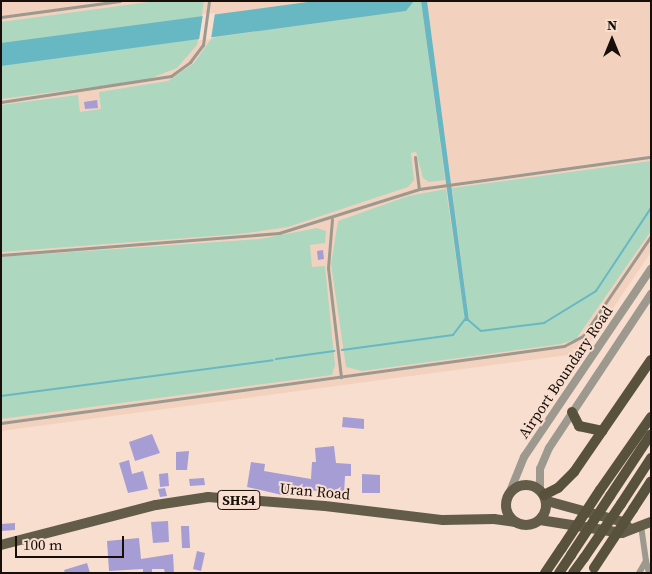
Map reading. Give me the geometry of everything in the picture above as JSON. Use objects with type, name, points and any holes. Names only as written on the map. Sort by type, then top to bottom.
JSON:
[{"type":"highway","points":[[544,495],[566,482],[651,360]]},
{"type":"highway","points":[[572,412],[579,426],[602,430]]},
{"type":"highway","points":[[545,573],[651,417]]},
{"type":"highway","points":[[559,573],[651,434]]},
{"type":"highway","points":[[574,573],[651,458]]},
{"type":"highway","points":[[592,570],[634,509],[651,480]]},
{"type":"main road","points":[[482,519],[494,514],[507,497],[520,485],[636,528]]},
{"type":"main road","points":[[540,520],[544,495]]},
{"type":"main road","name":"Uran Road","points":[[1,545],[156,506],[208,497],[325,506],[443,520],[482,519],[516,522]]},
{"type":"main road","points":[[507,497],[507,513],[516,522],[528,525],[540,520],[622,533],[651,522]]},
{"type":"street","name":"Airport Boundary Road","points":[[507,497],[524,457],[651,269]]},
{"type":"street","name":"Airport Boundary Road","points":[[544,495],[543,460],[572,412],[651,294]]},
{"type":"street","points":[[636,528],[647,543],[646,561],[649,573]]},
{"type":"street","points":[[639,573],[646,561]]},
{"type":"lane","points":[[1,18],[120,1]]},
{"type":"lane","points":[[1,102],[163,79],[190,62],[205,40],[209,1]]},
{"type":"lane","points":[[1,255],[253,236],[296,230],[391,196],[419,189],[651,157]]},
{"type":"lane","points":[[414,158],[419,189]]},
{"type":"lane","points":[[332,218],[328,268],[341,377]]},
{"type":"lane","points":[[1,423],[571,344],[589,328],[651,236]]},
{"type":"shaded area","points":[[1,1],[651,1],[651,252],[583,353],[1,431]]},
{"type":"green space","points":[[156,1],[204,1],[197,45],[177,68],[146,80],[1,99],[1,22]]},
{"type":"green space","points":[[414,1],[421,1],[445,180],[429,182],[423,178],[416,152],[411,153],[414,180],[408,187],[288,227],[240,234],[1,252],[1,105],[78,95],[80,112],[101,109],[99,92],[168,81],[194,63],[211,39],[216,37],[406,11]]},
{"type":"green space","points":[[651,161],[651,231],[576,339],[561,344],[362,371],[346,367],[331,264],[338,221],[408,196],[446,189],[465,321],[469,320],[452,188]]},
{"type":"green space","points":[[317,228],[326,231],[325,243],[310,245],[312,267],[325,266],[335,365],[332,375],[1,419],[1,257],[260,239]]},
{"type":"water","points":[[315,1],[414,1],[406,11],[1,66],[1,43]]},
{"type":"water","points":[[421,1],[427,1],[469,321],[465,321]]},
{"type":"pier","points":[[215,13],[211,39],[199,40],[203,14]]},
{"type":"building","points":[[97,100],[98,108],[85,109],[84,102]]},
{"type":"building","points":[[323,250],[324,259],[318,260],[317,251]]},
{"type":"building","points":[[343,417],[364,419],[364,429],[342,427]]},
{"type":"building","points":[[152,434],[160,453],[135,461],[129,442]]},
{"type":"building","points":[[334,446],[336,463],[351,464],[351,476],[345,476],[344,494],[290,488],[290,496],[247,487],[251,462],[265,464],[264,471],[311,479],[312,462],[316,462],[315,448]]},
{"type":"building","points":[[189,451],[187,470],[176,470],[176,452]]},
{"type":"building","points":[[129,460],[132,474],[143,471],[148,489],[128,493],[119,463]]},
{"type":"building","points":[[168,473],[169,486],[160,487],[159,474]]},
{"type":"building","points":[[362,474],[380,475],[380,493],[362,493]]},
{"type":"building","points":[[204,478],[205,485],[190,486],[189,479]]},
{"type":"building","points":[[165,488],[167,496],[160,497],[158,489]]},
{"type":"building","points":[[168,521],[169,542],[153,543],[151,522]]},
{"type":"building","points":[[15,523],[15,530],[1,531],[1,524]]},
{"type":"building","points":[[181,526],[189,526],[190,548],[182,548]]},
{"type":"building","points":[[139,538],[141,559],[173,554],[174,573],[165,573],[164,569],[152,569],[152,573],[143,573],[143,569],[109,571],[107,541]]},
{"type":"building","points":[[197,551],[205,553],[201,571],[193,569]]},
{"type":"building","points":[[87,563],[90,573],[65,573],[64,570]]},
{"type":"waterway","points":[[467,319],[481,331],[544,323],[596,291],[651,208]]},
{"type":"waterway","points":[[342,350],[453,335],[465,319]]},
{"type":"waterway","points":[[276,359],[334,351]]},
{"type":"waterway","points":[[1,396],[273,360]]}]
